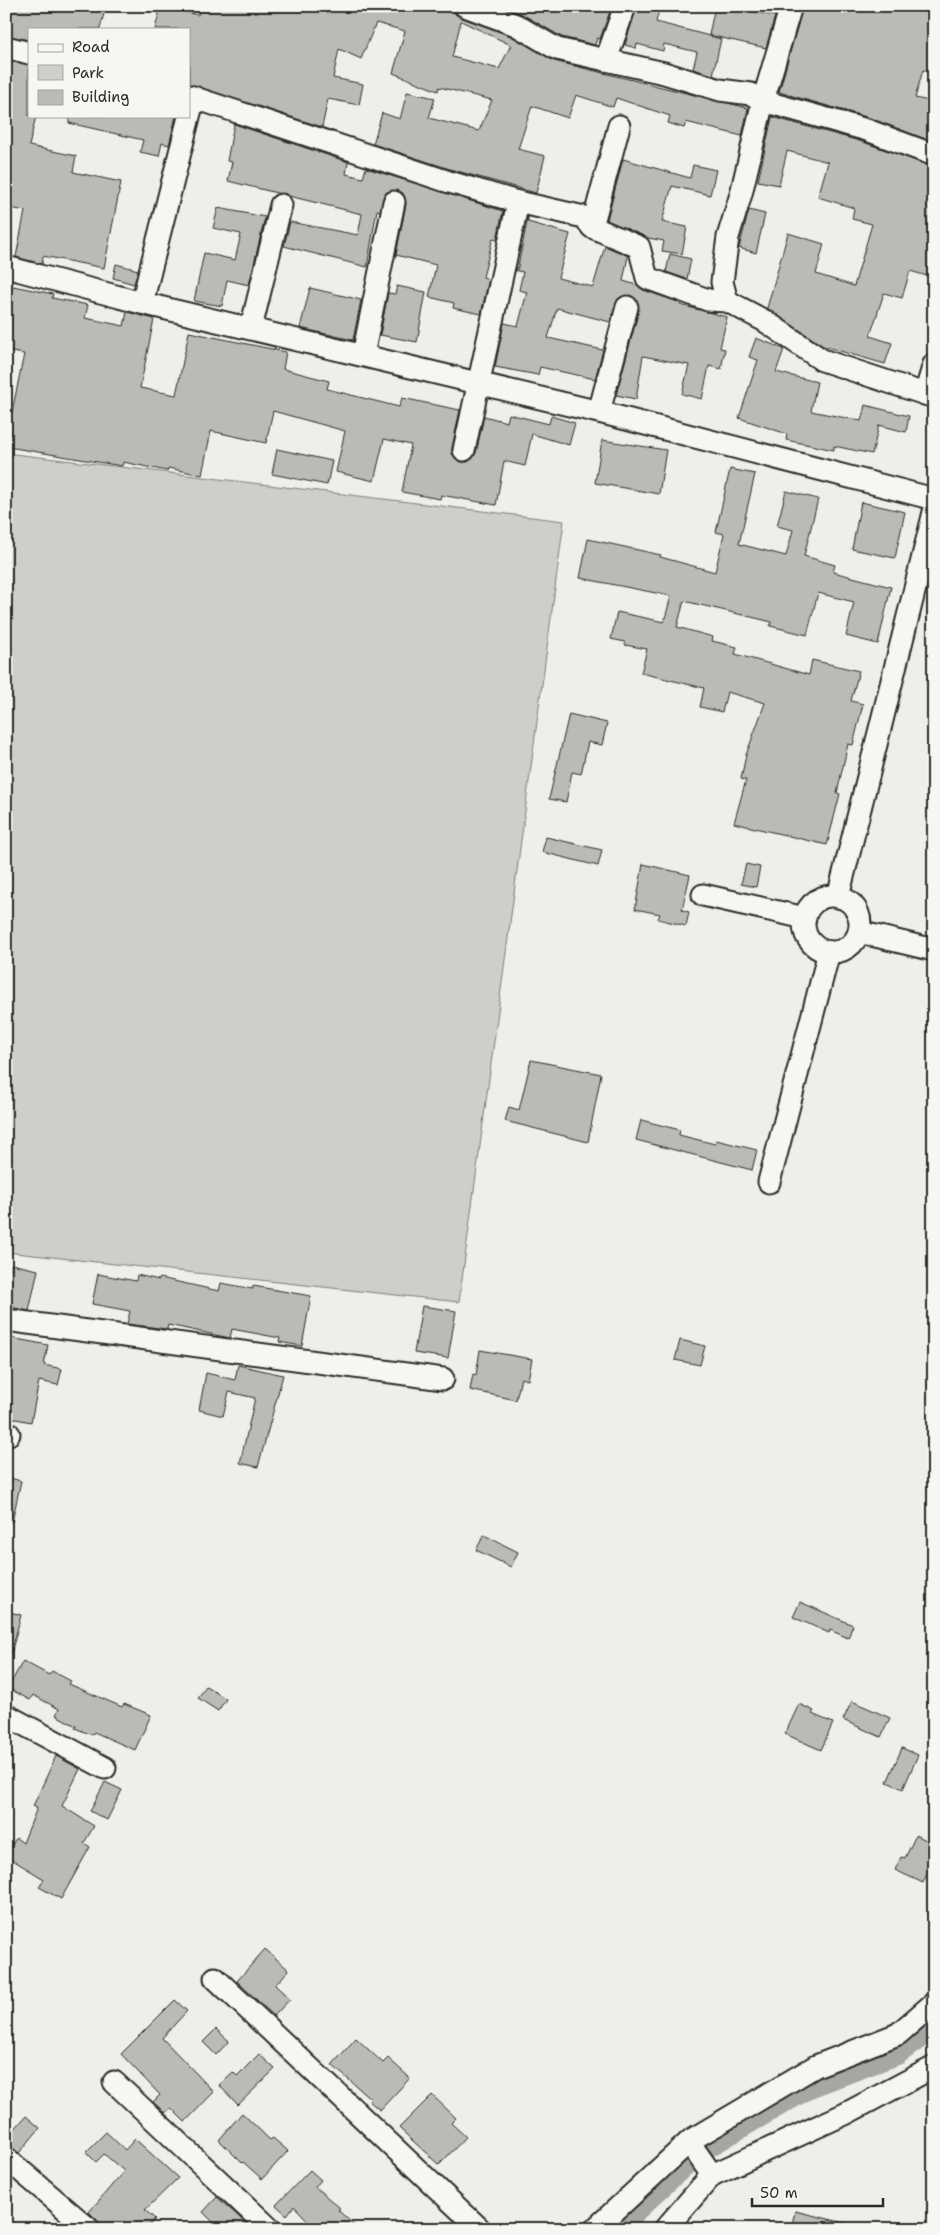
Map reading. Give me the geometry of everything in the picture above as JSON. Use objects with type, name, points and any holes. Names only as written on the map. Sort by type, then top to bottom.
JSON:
[{"type":"street","points":[[466,6],[516,25],[557,49],[664,73],[720,90],[751,94],[763,101],[867,130],[934,155]]},
{"type":"street","points":[[606,60],[625,6]]},
{"type":"street","points":[[727,301],[722,282],[728,237],[742,194],[763,101],[791,6]]},
{"type":"street","points":[[6,47],[28,53]]},
{"type":"street","points":[[191,96],[359,153],[518,202],[584,217],[592,227],[639,247],[648,278],[708,300],[727,301],[765,320],[822,360],[929,396],[934,364]]},
{"type":"street","points":[[142,303],[186,118]]},
{"type":"street","points":[[592,227],[619,126]]},
{"type":"street","points":[[363,355],[394,202]]},
{"type":"street","points":[[464,450],[518,202]]},
{"type":"street","points":[[251,328],[281,206]]},
{"type":"street","points":[[6,267],[142,303],[480,382],[934,500]]},
{"type":"street","points":[[599,412],[628,307]]},
{"type":"street","points":[[838,897],[934,512]]},
{"type":"street","points":[[703,895],[805,918]]},
{"type":"street","points":[[829,896],[838,897],[846,900],[858,913],[860,922],[859,932],[855,941],[848,947],[829,952],[820,950],[812,944],[807,936],[805,918],[813,903],[829,896]]},
{"type":"street","points":[[859,932],[934,950]]},
{"type":"street","points":[[768,1182],[829,952]]},
{"type":"street","points":[[6,1320],[443,1379]]},
{"type":"street","points":[[6,1715],[105,1768]]},
{"type":"street","points":[[215,1978],[480,2229]]},
{"type":"street","points":[[595,2229],[689,2142],[816,2066],[898,2034],[934,2003]]},
{"type":"street","points":[[665,2229],[712,2175],[845,2114],[934,2067]]},
{"type":"street","points":[[114,2082],[270,2229]]},
{"type":"street","points":[[689,2142],[712,2175]]},
{"type":"street","points":[[6,2158],[88,2229]]},
{"type":"green space","points":[[6,453],[564,521],[459,1302],[6,1252]]},
{"type":"building","points":[[6,6],[106,6],[100,28],[28,28],[28,40],[6,35]]},
{"type":"building","points":[[161,6],[198,15],[200,6],[453,6],[455,14],[460,17],[511,36],[554,61],[748,108],[742,136],[686,122],[684,128],[668,123],[670,116],[616,98],[613,107],[576,95],[568,118],[532,106],[518,149],[545,156],[536,193],[450,169],[373,144],[382,113],[400,119],[407,92],[435,98],[429,118],[479,131],[492,100],[439,87],[438,91],[393,73],[405,31],[376,23],[361,59],[339,49],[333,78],[363,84],[359,105],[328,99],[322,127],[190,84],[190,28],[155,28]],"holes":[[[461,21],[511,45],[499,69],[452,57]]]},
{"type":"building","points":[[501,6],[612,6],[600,39],[597,38],[595,45],[562,37],[522,14]]},
{"type":"building","points":[[637,6],[660,6],[656,22],[721,39],[713,75],[693,69],[697,52],[664,44],[663,51],[637,44],[636,48],[625,45]]},
{"type":"building","points":[[715,6],[741,6],[740,9],[775,16],[766,48],[709,35]]},
{"type":"building","points":[[803,6],[913,6],[934,12],[934,73],[923,70],[915,98],[934,102],[934,116],[928,140],[870,118],[779,92]]},
{"type":"building","points":[[6,60],[28,65],[28,118],[36,118],[29,146],[76,156],[73,172],[121,182],[104,268],[43,256],[42,264],[16,257],[25,211],[6,207]]},
{"type":"building","points":[[772,117],[863,142],[934,167],[934,278],[910,271],[902,298],[884,293],[870,336],[892,343],[885,364],[823,346],[767,308],[788,233],[824,244],[816,274],[854,286],[872,224],[852,219],[854,208],[818,197],[828,162],[787,151],[779,185],[758,181]]},
{"type":"building","points":[[69,118],[176,118],[169,145],[162,143],[159,156],[140,152],[143,140],[69,123]]},
{"type":"building","points":[[234,124],[348,162],[346,174],[363,178],[366,168],[503,211],[497,239],[493,238],[483,277],[489,279],[481,314],[453,308],[454,303],[429,297],[436,265],[396,255],[406,204],[403,193],[397,190],[385,193],[380,211],[377,210],[367,267],[284,246],[290,222],[358,235],[362,214],[228,181],[232,162],[227,161]]},
{"type":"building","points":[[623,159],[690,178],[693,165],[716,170],[710,195],[672,186],[662,222],[687,227],[682,254],[662,251],[664,241],[648,238],[607,220]]},
{"type":"building","points":[[218,208],[265,217],[249,285],[227,280],[222,306],[194,301],[204,253],[235,260],[241,234],[213,228]]},
{"type":"building","points":[[749,210],[765,214],[756,253],[739,248]]},
{"type":"building","points":[[528,217],[528,222],[570,234],[558,278],[593,287],[605,246],[628,256],[623,281],[681,303],[680,305],[727,317],[720,348],[725,349],[721,369],[709,366],[702,399],[682,394],[689,365],[643,356],[636,399],[616,395],[639,310],[636,299],[630,295],[618,299],[610,322],[557,308],[548,338],[603,350],[595,379],[540,367],[538,375],[495,367],[504,323],[518,326],[527,292],[519,290],[523,272],[517,271]]},
{"type":"building","points":[[670,254],[691,259],[687,279],[666,272]]},
{"type":"building","points":[[116,264],[138,270],[134,284],[113,278]]},
{"type":"building","points":[[8,285],[53,294],[52,298],[88,305],[85,318],[124,326],[127,312],[154,319],[140,388],[176,395],[189,332],[286,352],[283,369],[329,381],[327,389],[399,407],[402,398],[460,410],[452,454],[461,462],[468,462],[476,453],[484,416],[507,422],[509,414],[549,424],[551,416],[575,423],[569,445],[532,434],[525,466],[504,461],[496,505],[441,495],[440,499],[402,492],[411,445],[384,439],[374,481],[336,472],[345,431],[273,411],[266,443],[211,431],[202,475],[168,468],[167,471],[123,462],[122,466],[8,447],[11,436],[7,436],[24,354],[6,351]]},
{"type":"building","points":[[397,286],[426,292],[417,342],[380,335],[388,293],[395,294]]},
{"type":"building","points":[[310,288],[361,300],[353,340],[300,328]]},
{"type":"building","points":[[756,338],[784,349],[776,372],[817,382],[811,411],[861,421],[865,405],[909,416],[906,432],[879,425],[872,454],[834,446],[834,450],[786,440],[787,434],[739,418],[758,360],[749,357]]},
{"type":"building","points":[[602,440],[666,450],[659,494],[595,483]]},
{"type":"building","points":[[277,449],[332,461],[327,485],[272,474]]},
{"type":"building","points":[[730,469],[755,474],[739,544],[786,556],[793,530],[777,526],[786,491],[818,499],[804,556],[835,565],[833,572],[891,587],[878,644],[846,636],[854,602],[818,593],[807,635],[770,626],[772,622],[684,601],[677,627],[713,637],[712,641],[737,647],[735,654],[809,675],[812,660],[859,671],[851,701],[863,704],[853,745],[848,744],[837,793],[840,794],[827,845],[734,823],[746,780],[741,779],[746,755],[765,703],[727,692],[722,712],[700,707],[704,688],[641,673],[647,649],[625,645],[625,642],[611,639],[617,612],[664,622],[671,596],[580,578],[588,539],[661,555],[660,557],[715,572],[724,534],[716,532]]},
{"type":"building","points":[[861,502],[905,512],[895,558],[852,549]]},
{"type":"building","points":[[569,714],[607,723],[602,745],[588,742],[581,774],[572,772],[566,802],[549,799]]},
{"type":"building","points":[[546,837],[602,850],[598,866],[542,852]]},
{"type":"building","points":[[643,864],[690,875],[682,910],[689,912],[686,926],[658,919],[660,914],[635,909]]},
{"type":"building","points":[[746,864],[760,867],[756,887],[741,884]]},
{"type":"building","points":[[531,1060],[601,1074],[588,1142],[505,1121],[509,1107],[519,1110]]},
{"type":"building","points":[[641,1120],[680,1130],[679,1135],[715,1144],[716,1140],[757,1150],[752,1170],[636,1140]]},
{"type":"building","points":[[11,1264],[38,1270],[29,1311],[6,1306],[6,1287]]},
{"type":"building","points":[[98,1274],[136,1281],[137,1275],[159,1280],[160,1278],[219,1291],[221,1283],[253,1289],[253,1286],[311,1296],[302,1346],[279,1342],[280,1338],[232,1329],[230,1338],[168,1325],[167,1329],[127,1324],[130,1311],[92,1304]]},
{"type":"building","points":[[422,1306],[456,1311],[448,1358],[414,1353]]},
{"type":"building","points":[[6,1337],[48,1345],[44,1365],[62,1369],[58,1385],[39,1381],[31,1422],[6,1417]]},
{"type":"building","points":[[680,1340],[705,1346],[700,1365],[675,1360]]},
{"type":"building","points":[[480,1350],[532,1359],[528,1380],[521,1378],[516,1400],[470,1390],[473,1374],[476,1375]]},
{"type":"building","points":[[238,1365],[283,1375],[258,1467],[240,1463],[255,1398],[229,1392],[223,1416],[199,1410],[206,1373],[235,1380]]},
{"type":"building","points":[[6,1477],[21,1481],[12,1522],[6,1522]]},
{"type":"building","points":[[484,1535],[518,1552],[511,1567],[476,1550]]},
{"type":"building","points":[[800,1602],[853,1625],[848,1638],[830,1630],[829,1633],[793,1617]]},
{"type":"building","points":[[6,1611],[21,1615],[11,1654],[6,1653]]},
{"type":"building","points":[[23,1661],[49,1675],[52,1671],[71,1681],[69,1684],[122,1707],[124,1704],[151,1715],[135,1750],[94,1732],[92,1735],[75,1728],[76,1726],[56,1715],[59,1709],[33,1695],[30,1700],[8,1688]]},
{"type":"building","points":[[206,1686],[226,1699],[218,1711],[198,1698]]},
{"type":"building","points":[[852,1701],[890,1718],[881,1737],[843,1720]]},
{"type":"building","points":[[799,1704],[814,1711],[812,1714],[833,1723],[821,1750],[785,1734]]},
{"type":"building","points":[[902,1748],[918,1755],[903,1789],[887,1782]]},
{"type":"building","points":[[56,1756],[80,1769],[62,1806],[94,1826],[84,1843],[90,1847],[61,1899],[39,1887],[44,1879],[6,1856],[16,1838],[23,1843],[37,1808],[33,1806]]},
{"type":"building","points":[[105,1782],[122,1790],[107,1820],[90,1811]]},
{"type":"building","points":[[916,1835],[934,1844],[934,1859],[923,1883],[895,1870],[901,1857],[905,1858]]},
{"type":"building","points":[[265,1949],[289,1970],[275,1985],[290,1999],[274,2016],[237,1981]]},
{"type":"building","points":[[175,2000],[187,2011],[162,2038],[214,2092],[185,2122],[171,2108],[165,2113],[153,2102],[160,2095],[121,2054]]},
{"type":"building","points":[[216,2029],[229,2041],[216,2055],[203,2042]]},
{"type":"building","points":[[356,2038],[383,2063],[388,2058],[410,2078],[380,2110],[369,2101],[371,2099],[332,2065]]},
{"type":"building","points":[[259,2054],[275,2069],[238,2105],[219,2085],[233,2072],[237,2076]]},
{"type":"building","points":[[432,2095],[456,2118],[451,2123],[466,2137],[439,2165],[399,2128]]},
{"type":"building","points":[[242,2113],[270,2140],[273,2138],[288,2151],[262,2179],[242,2163],[219,2140]]},
{"type":"building","points":[[26,2116],[40,2128],[19,2153],[6,2146],[6,2139]]},
{"type":"building","points":[[106,2132],[125,2150],[135,2139],[178,2178],[145,2210],[155,2219],[146,2229],[101,2229],[97,2220],[89,2212],[124,2171],[104,2154],[96,2162],[86,2152]]},
{"type":"building","points":[[310,2170],[321,2180],[315,2187],[340,2208],[338,2210],[358,2229],[316,2229],[294,2206],[287,2215],[276,2205]]},
{"type":"building","points":[[217,2197],[252,2229],[220,2229],[203,2212]]},
{"type":"building","points":[[795,2211],[845,2223],[844,2229],[791,2229]]},
{"type":"waterway","points":[[618,2229],[700,2153],[813,2087],[898,2055],[934,2029]]}]
